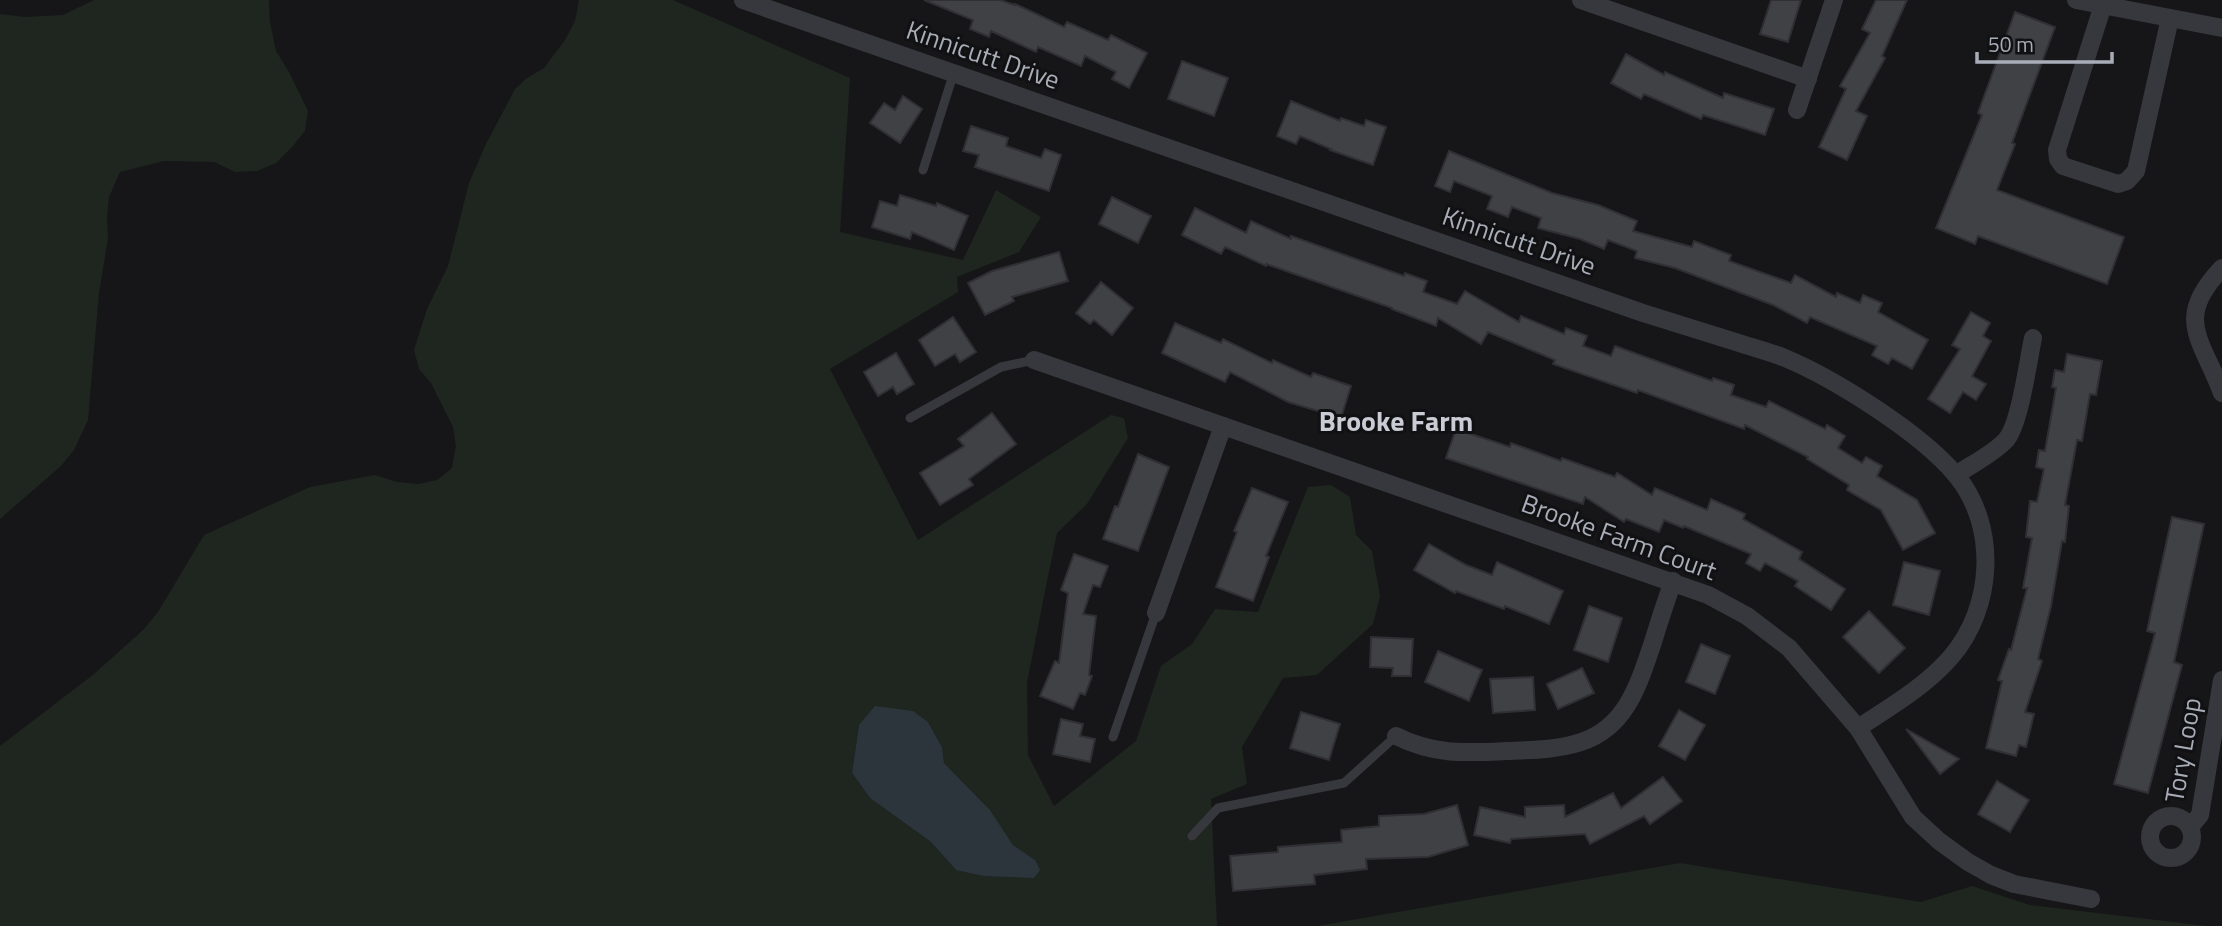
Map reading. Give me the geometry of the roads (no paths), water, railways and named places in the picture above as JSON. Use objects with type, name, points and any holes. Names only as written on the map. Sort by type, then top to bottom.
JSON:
[{"type":"street","name":"Kinnicutt Drive","points":[[743,0],[1643,313],[1785,358],[1869,404],[1913,435],[1956,475],[1967,491],[1978,517],[1986,565],[1983,590],[1966,637],[1938,670],[1858,728]]},
{"type":"street","points":[[1581,0],[1808,79]]},
{"type":"street","points":[[1797,110],[1834,0]]},
{"type":"street","points":[[2076,0],[2222,28]]},
{"type":"street","points":[[2103,5],[2057,150],[2058,159],[2063,166],[2118,184],[2127,181],[2136,171],[2170,18]]},
{"type":"street","points":[[2222,268],[2205,286],[2195,316],[2199,341],[2222,393]]},
{"type":"street","points":[[1956,475],[2009,436],[2033,338]]},
{"type":"street","name":"Brooke Farm Court","points":[[1034,360],[1708,595],[1747,616],[1789,648],[1858,728],[1913,817],[1939,841],[1968,862],[2014,884],[2091,898]]},
{"type":"street","points":[[1156,613],[1223,426]]},
{"type":"street","points":[[1396,736],[1432,750],[1456,753],[1547,749],[1580,743],[1596,735],[1613,723],[1627,707],[1637,689],[1673,581]]},
{"type":"street","name":"Tory Loop","points":[[2190,827],[2200,815],[2222,686]]},
{"type":"lane","points":[[923,170],[954,72]]},
{"type":"lane","points":[[910,418],[1001,367],[1034,360]]},
{"type":"lane","points":[[1113,737],[1156,613]]},
{"type":"lane","points":[[1192,836],[1218,808],[1344,783],[1396,736]]},
{"type":"district","name":"Brooke Farm","points":[[1396,421]]}]
